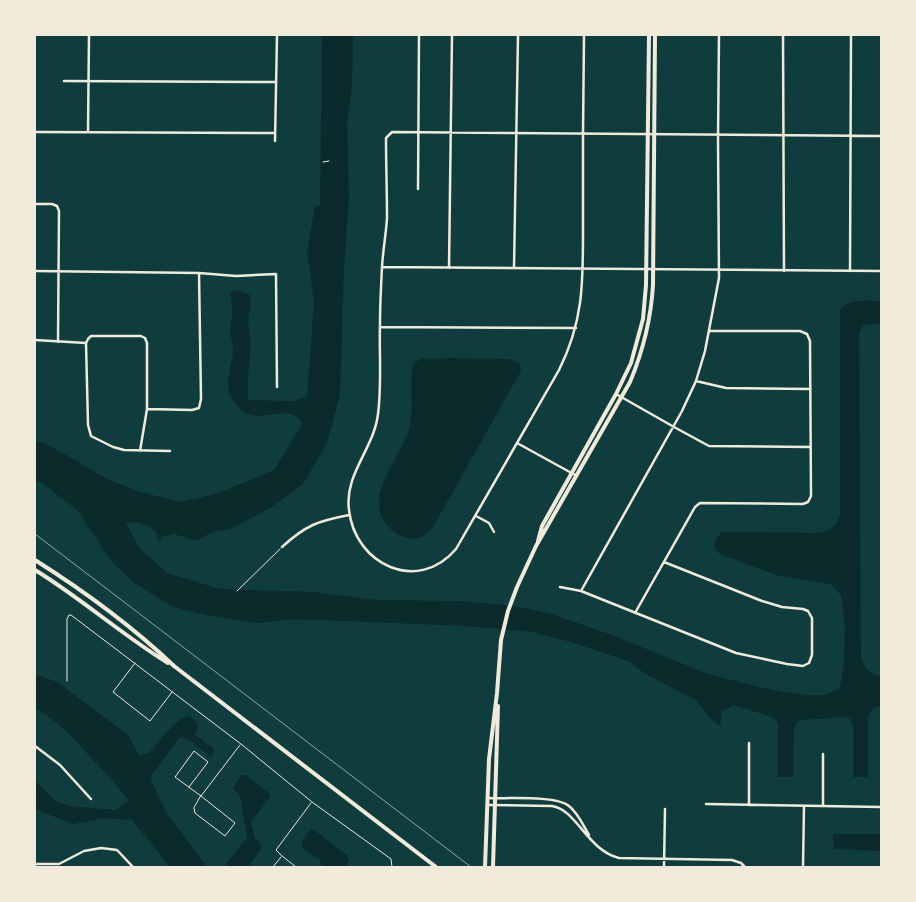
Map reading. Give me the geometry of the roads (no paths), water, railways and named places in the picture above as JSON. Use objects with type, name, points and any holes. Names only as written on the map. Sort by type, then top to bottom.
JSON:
[{"type":"main road","points":[[536,546],[542,526],[616,394],[631,363],[640,336],[647,270],[649,35]]},
{"type":"main road","points":[[485,867],[489,759],[501,640],[512,599],[536,546],[622,398],[637,366],[646,338],[652,303],[653,270],[655,35]]},
{"type":"main road","points":[[36,561],[79,590],[153,646],[174,666],[436,867]]},
{"type":"main road","points":[[35,570],[74,595],[149,651],[174,666]]},
{"type":"main road","points":[[492,867],[497,693]]},
{"type":"street","points":[[88,132],[89,35]]},
{"type":"street","points":[[275,141],[276,35]]},
{"type":"street","points":[[418,189],[419,35]]},
{"type":"street","points":[[449,268],[452,35]]},
{"type":"street","points":[[514,268],[518,35]]},
{"type":"street","points":[[584,35],[583,133],[583,269],[582,296],[576,328],[562,365],[459,545],[446,559],[429,568],[409,571],[386,566],[370,554],[356,536],[349,515],[348,498],[351,481],[358,464],[370,444],[377,419],[382,267],[387,219],[386,138],[388,134],[392,132],[451,132],[583,133],[648,134],[718,134],[881,136]]},
{"type":"street","points":[[581,591],[674,428],[696,381],[710,331],[719,270],[719,35]]},
{"type":"street","points":[[783,35],[784,271]]},
{"type":"street","points":[[850,271],[851,35]]},
{"type":"street","points":[[64,81],[276,82]]},
{"type":"street","points":[[35,132],[275,133]]},
{"type":"street","points":[[35,204],[52,204],[59,211],[58,342]]},
{"type":"street","points":[[382,267],[881,271]]},
{"type":"street","points":[[35,271],[199,273],[236,276],[276,274],[277,388]]},
{"type":"street","points":[[147,409],[192,410],[199,408],[201,399],[199,273]]},
{"type":"street","points":[[380,327],[576,328]]},
{"type":"street","points":[[635,613],[695,507],[700,504],[803,504],[808,502],[811,496],[810,341],[807,334],[800,331],[710,331]]},
{"type":"street","points":[[140,451],[147,409],[147,343],[145,338],[141,336],[91,336],[86,343],[89,433],[91,436],[113,447],[124,450],[140,451],[170,451]]},
{"type":"street","points":[[35,340],[86,343]]},
{"type":"street","points":[[696,381],[726,388],[810,389]]},
{"type":"street","points":[[616,394],[674,428],[710,446],[810,447]]},
{"type":"street","points":[[517,443],[577,476]]},
{"type":"street","points":[[282,547],[308,526],[349,515]]},
{"type":"street","points":[[476,516],[489,523],[494,532]]},
{"type":"street","points":[[560,587],[581,591],[720,647],[753,658],[804,666],[809,663],[812,655],[812,618],[808,611],[782,607],[762,601],[664,562]]},
{"type":"street","points":[[748,806],[750,743]]},
{"type":"street","points":[[35,746],[60,765],[91,799]]},
{"type":"street","points":[[823,754],[823,806]]},
{"type":"street","points":[[488,798],[558,800],[572,808],[590,839]]},
{"type":"street","points":[[706,804],[748,806],[881,806]]},
{"type":"street","points":[[487,805],[552,806],[560,808],[567,813],[598,848],[609,856],[619,858],[732,860],[744,866]]},
{"type":"street","points":[[803,867],[804,806]]},
{"type":"street","points":[[567,813],[572,808]]},
{"type":"street","points":[[664,867],[665,809]]},
{"type":"street","points":[[576,824],[580,820]]},
{"type":"street","points":[[35,864],[59,864],[84,851],[101,848],[118,850],[133,867]]},
{"type":"lane","points":[[67,681],[67,619],[69,615],[74,616],[172,691],[312,802],[391,859],[392,867]]},
{"type":"lane","points":[[135,663],[113,692],[150,721],[172,691]]},
{"type":"lane","points":[[189,787],[208,762],[194,751],[175,777],[189,787],[200,796],[235,822],[226,836],[195,813],[194,808],[200,796],[240,744]]},
{"type":"lane","points":[[296,867],[276,850],[312,802]]},
{"type":"lane","points":[[274,867],[282,856]]},
{"type":"water","points":[[322,35],[353,35],[352,87],[347,122],[349,196],[344,271],[340,395],[327,443],[303,484],[270,508],[231,529],[210,533],[200,539],[194,540],[174,534],[163,537],[160,541],[157,539],[156,532],[146,525],[135,522],[126,523],[140,549],[167,573],[220,589],[314,592],[377,600],[458,601],[526,608],[554,615],[612,635],[708,674],[783,692],[825,695],[840,688],[844,664],[845,625],[841,595],[830,584],[779,576],[720,554],[715,549],[715,544],[717,537],[723,532],[821,533],[836,524],[840,514],[840,310],[843,306],[852,302],[881,301],[881,323],[864,325],[860,330],[859,336],[861,656],[863,664],[868,670],[874,674],[881,675],[881,705],[872,709],[868,717],[868,777],[853,777],[853,727],[850,719],[846,717],[801,720],[797,722],[794,729],[793,777],[778,777],[778,723],[772,717],[733,705],[722,712],[720,726],[712,720],[696,700],[647,675],[628,661],[571,642],[532,632],[466,626],[294,619],[258,623],[205,615],[171,606],[133,582],[111,561],[77,510],[42,483],[35,480],[35,441],[45,443],[109,480],[140,492],[181,502],[219,493],[274,470],[302,422],[297,417],[285,413],[251,415],[238,407],[232,398],[228,388],[233,350],[230,330],[232,312],[231,292],[237,290],[250,295],[251,302],[248,321],[251,345],[248,400],[294,401],[307,396],[314,302],[307,252],[315,206],[320,205]]},
{"type":"water","points":[[421,359],[513,359],[520,364],[521,371],[433,527],[422,537],[406,538],[393,531],[383,519],[379,504],[380,494],[409,429],[414,363]]},
{"type":"water","points":[[35,674],[57,682],[128,735],[139,755],[149,753],[184,718],[189,716],[197,722],[198,728],[194,734],[214,749],[211,757],[191,741],[183,737],[179,738],[152,775],[151,780],[165,810],[207,867],[170,867],[132,820],[106,818],[73,824],[35,809],[35,780],[56,801],[69,806],[116,810],[129,801],[66,731],[35,708]]},
{"type":"water","points":[[241,775],[246,775],[270,794],[270,797],[251,822],[255,838],[260,844],[261,849],[248,867],[224,867],[247,837],[240,796],[233,788]]},
{"type":"water","points":[[311,829],[347,855],[349,861],[344,867],[322,867],[320,860],[302,847],[302,840]]},
{"type":"water","points":[[833,834],[881,834],[881,851],[833,849]]},
{"type":"railway","points":[[35,534],[471,867]]}]
